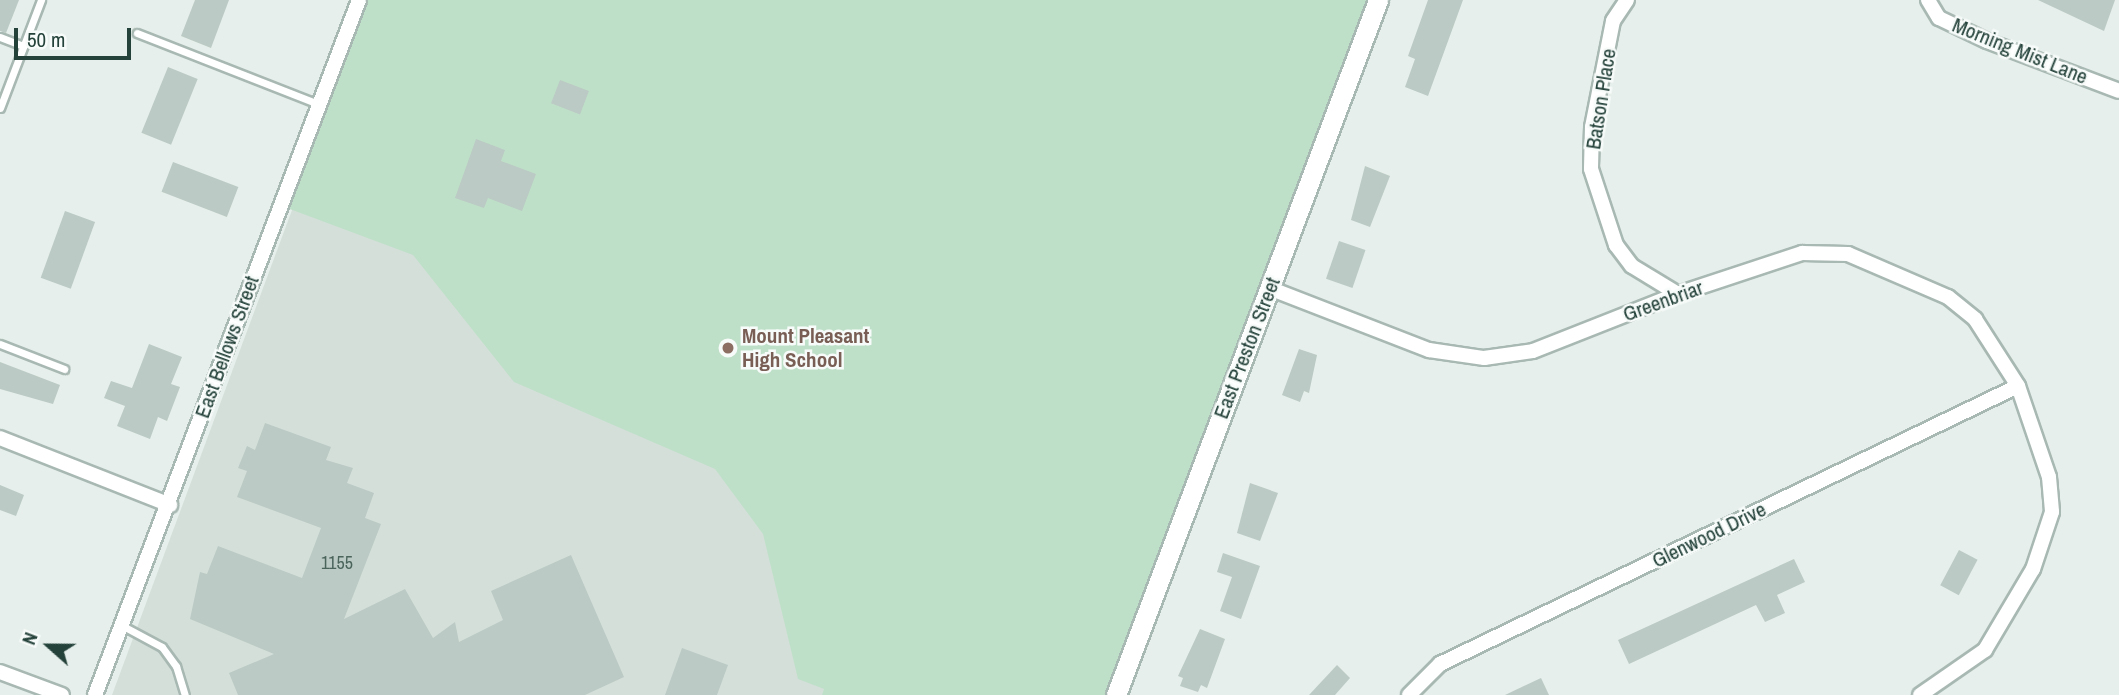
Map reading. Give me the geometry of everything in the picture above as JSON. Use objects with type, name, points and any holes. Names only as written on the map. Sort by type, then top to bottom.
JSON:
[{"type":"street","name":"East Bellows Street","points":[[95,695],[170,505],[359,0]]},
{"type":"street","name":"East Preston Street","points":[[1116,695],[1378,0]]},
{"type":"street","name":"Batson Place","points":[[1627,0],[1614,20],[1592,127],[1591,169],[1616,245],[1632,266],[1678,294]]},
{"type":"street","name":"Morning Mist Lane","points":[[1928,1],[1940,18],[1987,41],[2119,91]]},
{"type":"street","name":"Greenbriar","points":[[1269,288],[1429,350],[1484,358],[1533,351],[1678,294],[1802,253],[1848,254],[1948,297],[1975,320],[2018,386],[2049,477],[2052,512],[2033,569],[1985,650],[1920,695]]},
{"type":"street","name":"Glenwood Drive","points":[[1409,695],[1440,664],[2018,386]]},
{"type":"street","points":[[0,438],[170,505]]},
{"type":"street","points":[[0,672],[62,695]]},
{"type":"lane","points":[[0,108],[41,0]]},
{"type":"lane","points":[[137,33],[318,104]]},
{"type":"lane","points":[[0,37],[23,46]]},
{"type":"lane","points":[[0,344],[64,369]]},
{"type":"lane","points":[[123,626],[162,647],[182,678],[185,695]]},
{"type":"shaded area","points":[[370,0],[1086,695],[112,695]]},
{"type":"green space","name":"Mount Pleasant High School","points":[[356,0],[1378,0],[1116,695],[822,695],[824,689],[798,679],[763,534],[715,469],[514,382],[413,255],[279,205]]},
{"type":"building","points":[[0,0],[19,0],[6,33],[0,31]]},
{"type":"building","points":[[195,0],[229,0],[211,48],[181,36]]},
{"type":"building","points":[[1428,0],[1463,0],[1428,96],[1405,87],[1415,59],[1408,56]]},
{"type":"building","points":[[2038,0],[2115,0],[2104,31]]},
{"type":"building","points":[[168,67],[198,79],[171,145],[141,133]]},
{"type":"building","points":[[560,80],[589,91],[580,114],[551,103]]},
{"type":"building","points":[[476,139],[505,150],[501,161],[536,174],[522,211],[488,198],[484,208],[455,198]]},
{"type":"building","points":[[173,162],[238,187],[227,217],[162,192]]},
{"type":"building","points":[[1365,166],[1390,176],[1370,227],[1351,220]]},
{"type":"building","points":[[65,211],[95,222],[71,289],[41,278]]},
{"type":"building","points":[[1339,241],[1365,250],[1352,288],[1326,279]]},
{"type":"building","points":[[149,344],[182,357],[171,384],[180,387],[167,421],[158,417],[150,439],[117,426],[125,406],[104,398],[111,381],[132,388]]},
{"type":"building","points":[[1299,349],[1317,355],[1309,393],[1304,391],[1300,402],[1282,395]]},
{"type":"building","points":[[0,362],[60,385],[53,404],[0,389]]},
{"type":"building","points":[[265,423],[331,447],[326,460],[353,468],[347,483],[374,493],[365,518],[381,524],[344,619],[405,589],[433,638],[455,622],[459,642],[503,620],[491,591],[571,555],[624,677],[585,695],[238,695],[229,673],[274,654],[190,619],[200,572],[207,574],[218,546],[302,578],[321,528],[237,497],[247,471],[238,468],[247,446],[255,450]]},
{"type":"building","points":[[1250,483],[1278,493],[1260,541],[1237,533]]},
{"type":"building","points":[[0,485],[24,495],[16,516],[0,510]]},
{"type":"building","points":[[1959,550],[1978,560],[1959,595],[1940,585]]},
{"type":"building","points":[[1223,553],[1260,566],[1241,619],[1220,611],[1232,577],[1217,572]]},
{"type":"building","points":[[1794,559],[1805,582],[1777,595],[1785,613],[1765,622],[1756,605],[1629,664],[1618,640]]},
{"type":"building","points":[[1200,629],[1225,639],[1207,688],[1201,685],[1198,692],[1180,686],[1183,678],[1178,676]]},
{"type":"building","points":[[682,648],[728,665],[717,695],[665,695]]},
{"type":"building","points":[[1337,665],[1350,678],[1335,695],[1309,695]]},
{"type":"building","points":[[1541,678],[1549,695],[1505,695]]},
{"type":"place","name":"Mount Pleasant High School","points":[[728,348]]}]
